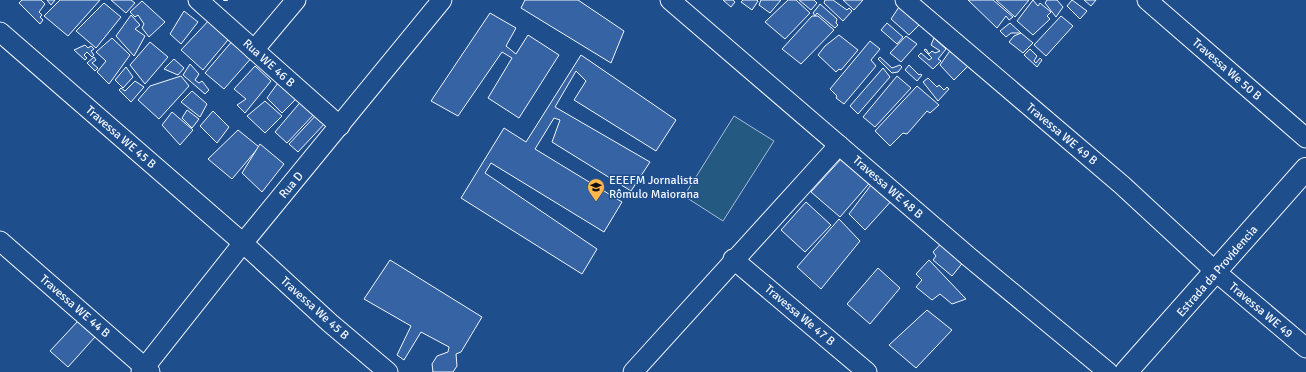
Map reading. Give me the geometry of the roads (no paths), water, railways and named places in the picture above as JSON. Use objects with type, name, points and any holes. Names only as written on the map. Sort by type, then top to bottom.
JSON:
[{"type":"main road","name":"Estrada da Providencia","points":[[1126,372],[1306,169]]},
{"type":"street","name":"Rua WE 46 B","points":[[198,0],[340,126]]},
{"type":"street","points":[[254,50],[296,0]]},
{"type":"street","name":"Rua D","points":[[145,370],[243,243],[442,0]]},
{"type":"street","name":"Travessa WE 48 B","points":[[670,0],[1108,372]]},
{"type":"street","name":"Travessa WE 49 B","points":[[905,0],[1122,185],[1216,272]]},
{"type":"street","name":"Travessa We 50 B","points":[[1147,0],[1306,138]]},
{"type":"street","name":"Travessa WE 45 B","points":[[0,32],[243,243]]},
{"type":"street","points":[[633,372],[733,259],[839,144]]},
{"type":"street","name":"Travessa WE 44 B","points":[[0,240],[145,370]]},
{"type":"street","name":"Travessa We 45 B","points":[[243,243],[330,323],[388,372]]},
{"type":"street","name":"Travessa We 47 B","points":[[733,259],[867,372]]},
{"type":"street","name":"Travessa WE 49","points":[[1216,272],[1306,348]]},
{"type":"place","name":"EEEFM Jornalista Rômulo Maiorana","points":[[596,202]]}]
